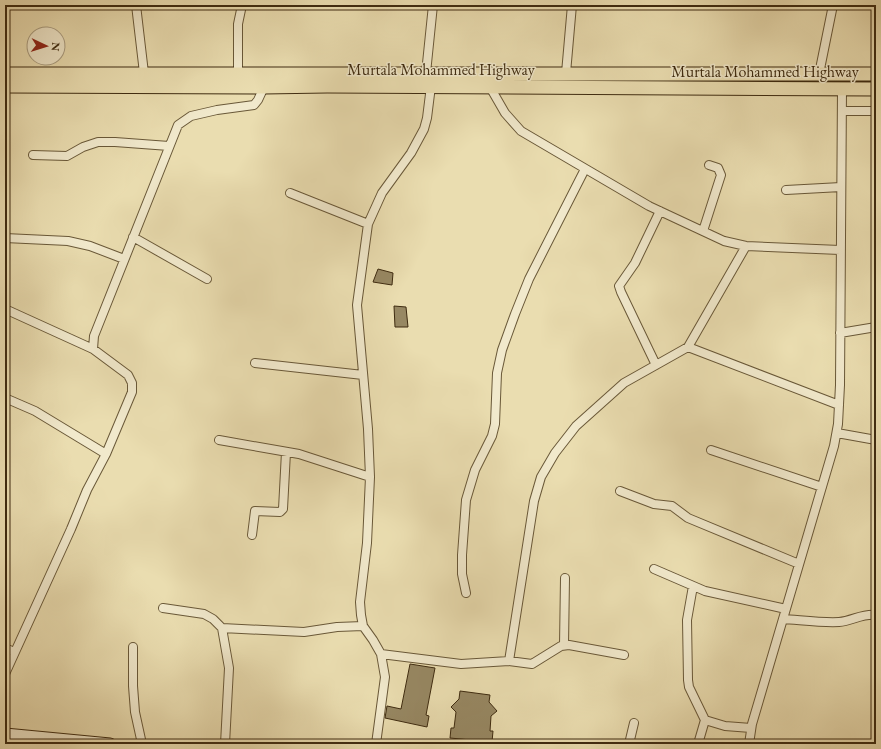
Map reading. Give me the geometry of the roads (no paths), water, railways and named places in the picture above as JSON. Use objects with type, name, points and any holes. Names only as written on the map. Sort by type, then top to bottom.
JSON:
[{"type":"highway","name":"Murtala Mohammed Highway","points":[[5,74],[876,74]]},
{"type":"highway","name":"Murtala Mohammed Highway","points":[[5,86],[431,86],[876,89]]},
{"type":"main road","points":[[5,734],[68,742],[110,744]]},
{"type":"street","points":[[136,5],[144,73]]},
{"type":"street","points":[[238,73],[238,24],[242,5]]},
{"type":"street","points":[[426,73],[433,5]]},
{"type":"street","points":[[566,73],[572,5]]},
{"type":"street","points":[[819,74],[833,5]]},
{"type":"street","points":[[376,744],[385,677],[381,654],[363,626],[360,602],[367,543],[370,477],[368,429],[356,305],[368,224],[382,193],[411,153],[422,134],[427,118],[431,86]]},
{"type":"street","points":[[93,349],[94,336],[178,125],[183,120],[191,116],[217,110],[254,105],[264,87]]},
{"type":"street","points":[[490,87],[505,113],[522,131],[585,169],[660,211],[724,241],[746,246],[840,250]]},
{"type":"street","points":[[749,744],[751,728],[834,446],[836,433],[839,405],[842,89]]},
{"type":"street","points":[[842,111],[876,111]]},
{"type":"street","points":[[33,155],[67,156],[83,147],[98,142],[169,146]]},
{"type":"street","points":[[703,231],[721,175],[718,168],[709,165]]},
{"type":"street","points":[[466,593],[462,574],[462,555],[466,500],[475,470],[492,436],[495,424],[497,374],[502,350],[529,279],[585,169]]},
{"type":"street","points":[[786,190],[841,187]]},
{"type":"street","points":[[290,193],[368,224]]},
{"type":"street","points":[[656,365],[619,286],[635,263],[660,211]]},
{"type":"street","points":[[133,237],[207,279]]},
{"type":"street","points":[[5,238],[68,241],[90,246],[124,259]]},
{"type":"street","points":[[509,661],[534,501],[541,477],[555,454],[576,426],[624,383],[688,347],[746,246]]},
{"type":"street","points":[[5,309],[93,349],[128,375],[132,383],[132,392],[106,454],[87,490],[71,529],[5,674]]},
{"type":"street","points":[[840,333],[876,327]]},
{"type":"street","points":[[688,347],[839,405]]},
{"type":"street","points":[[255,363],[363,375]]},
{"type":"street","points":[[5,398],[35,411],[106,454]]},
{"type":"street","points":[[836,433],[876,440]]},
{"type":"street","points":[[219,440],[299,454],[370,477]]},
{"type":"street","points":[[711,450],[822,487]]},
{"type":"street","points":[[252,535],[255,511],[280,512],[283,509],[286,452]]},
{"type":"street","points":[[620,491],[654,504],[672,506],[688,518],[799,564]]},
{"type":"street","points":[[654,569],[705,591],[786,609]]},
{"type":"street","points":[[564,645],[566,578]]},
{"type":"street","points":[[693,586],[687,620],[688,680],[705,720],[698,744]]},
{"type":"street","points":[[163,608],[204,614],[213,619],[222,628],[229,668],[225,744]]},
{"type":"street","points":[[783,619],[840,622],[870,614],[876,615]]},
{"type":"street","points":[[222,628],[304,632],[337,626],[363,626]]},
{"type":"street","points":[[381,654],[461,664],[509,661],[532,664],[564,645],[569,645],[624,655]]},
{"type":"street","points":[[133,647],[135,712],[142,744]]},
{"type":"street","points":[[5,648],[14,652]]},
{"type":"street","points":[[705,720],[724,726],[751,728]]},
{"type":"street","points":[[629,744],[634,723]]}]
